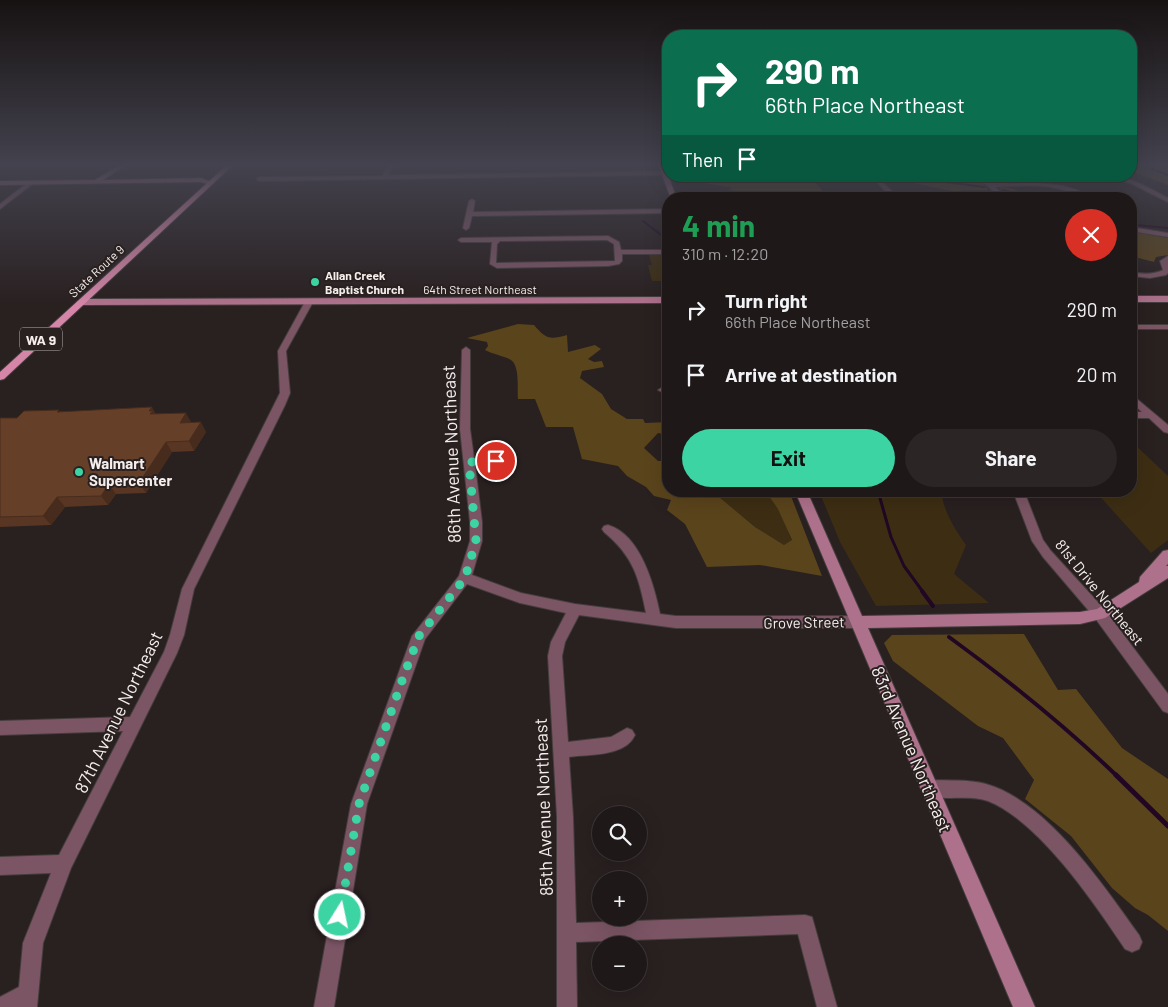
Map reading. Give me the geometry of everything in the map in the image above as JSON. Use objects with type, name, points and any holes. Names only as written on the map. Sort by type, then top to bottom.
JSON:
[{"type":"main road","name":"State Route 9","points":[[0,377],[180,211]]},
{"type":"street","points":[[466,228],[470,211]]},
{"type":"street","points":[[470,214],[662,211]]},
{"type":"street","points":[[1137,230],[1168,235]]},
{"type":"street","points":[[461,240],[608,238],[617,243],[619,261],[617,264],[497,266],[493,264],[494,243],[498,240]]},
{"type":"street","points":[[618,252],[662,252]]},
{"type":"street","points":[[1137,274],[1164,274],[1167,270],[1164,261],[1168,258]]},
{"type":"street","points":[[1137,299],[1168,298]]},
{"type":"street","name":"64th Street Northeast","points":[[81,302],[662,300]]},
{"type":"street","name":"87th Avenue Northeast","points":[[28,1000],[33,943],[64,864],[177,635],[188,589],[280,405],[285,393],[282,352],[309,302]]},
{"type":"street","points":[[1137,327],[1168,327]]},
{"type":"street","name":"86th Avenue Northeast","points":[[324,1007],[359,804],[419,636],[465,578],[476,541],[465,429],[466,350]]},
{"type":"street","points":[[1137,402],[1168,430]]},
{"type":"street","points":[[1137,415],[1151,415]]},
{"type":"street","points":[[469,462],[510,460]]},
{"type":"street","name":"83rd Avenue Northeast","points":[[804,497],[1024,1007]]},
{"type":"street","name":"81st Drive Northeast","points":[[1020,497],[1038,541],[1046,553],[1100,614],[1168,706]]},
{"type":"street","points":[[608,529],[626,543],[634,554],[646,580],[654,618]]},
{"type":"street","name":"Grove Street","points":[[1141,587],[1168,555]]},
{"type":"street","name":"Grove Street","points":[[465,578],[520,598],[575,609],[676,622],[857,622],[1080,618],[1100,614],[1168,571]]},
{"type":"street","name":"85th Avenue Northeast","points":[[567,1007],[568,933],[561,750],[555,656],[558,642],[575,609]]},
{"type":"street","points":[[0,728],[133,724]]},
{"type":"street","points":[[561,750],[613,744],[627,735]]},
{"type":"street","points":[[928,788],[992,794],[1023,813],[1088,879],[1132,942]]},
{"type":"street","points":[[0,866],[64,864]]},
{"type":"street","points":[[568,933],[805,924],[827,1007]]},
{"type":"street","points":[[1,1007],[28,1000]]},
{"type":"shaded area","points":[[1137,232],[1168,238],[1168,255],[1156,257],[1154,262],[1137,258]]},
{"type":"shaded area","points":[[662,254],[662,281],[652,281],[648,265],[652,265],[649,255]]},
{"type":"shaded area","points":[[518,324],[534,325],[548,337],[556,338],[567,335],[568,352],[595,345],[601,349],[588,359],[594,362],[602,361],[604,367],[582,371],[580,378],[602,394],[611,409],[627,419],[643,419],[645,423],[662,422],[662,434],[658,433],[644,448],[658,461],[662,461],[662,497],[719,497],[755,527],[784,545],[792,540],[778,509],[770,497],[791,497],[822,576],[760,565],[707,567],[685,524],[667,510],[671,500],[654,496],[646,487],[627,476],[618,466],[582,459],[573,427],[546,427],[535,399],[518,399],[517,372],[514,363],[509,359],[485,350],[488,346],[487,342],[467,338]]},
{"type":"shaded area","points":[[1137,447],[1168,476],[1168,540],[1151,553],[1100,497],[1137,497]]},
{"type":"shaded area","points":[[719,497],[771,497],[779,509],[792,541],[784,545],[755,527]]},
{"type":"shaded area","points":[[821,497],[942,497],[950,520],[966,545],[954,574],[989,603],[876,606],[840,542]]},
{"type":"shaded area","points":[[1024,634],[1058,690],[1076,689],[1122,748],[1168,779],[1168,931],[1148,915],[1135,908],[1112,888],[1071,836],[1025,799],[1034,780],[1003,738],[978,726],[893,661],[884,643],[892,635]]},
{"type":"building","name":"Walmart Supercenter","points":[[152,407],[149,411],[153,411],[150,414],[186,413],[180,423],[201,422],[189,441],[166,442],[139,483],[109,484],[101,496],[57,497],[43,516],[0,517],[0,418],[17,418],[24,411],[59,410],[57,412]]},
{"type":"waterway","points":[[643,221],[662,236]]},
{"type":"waterway","points":[[1137,225],[1168,228]]},
{"type":"waterway","points":[[880,497],[891,537],[904,566],[923,592]]},
{"type":"waterway","points":[[922,591],[933,606]]},
{"type":"waterway","points":[[949,637],[1035,704],[1117,776]]},
{"type":"waterway","points":[[1116,775],[1168,826]]},
{"type":"place","name":"Allan Creek Baptist Church","points":[[315,282]]},
{"type":"place","name":"Walmart Supercenter","points":[[79,472]]},
{"type":"route","points":[[340,915],[359,804],[404,675],[419,636],[442,604],[465,578],[476,541],[476,522],[469,462],[496,461]]}]
